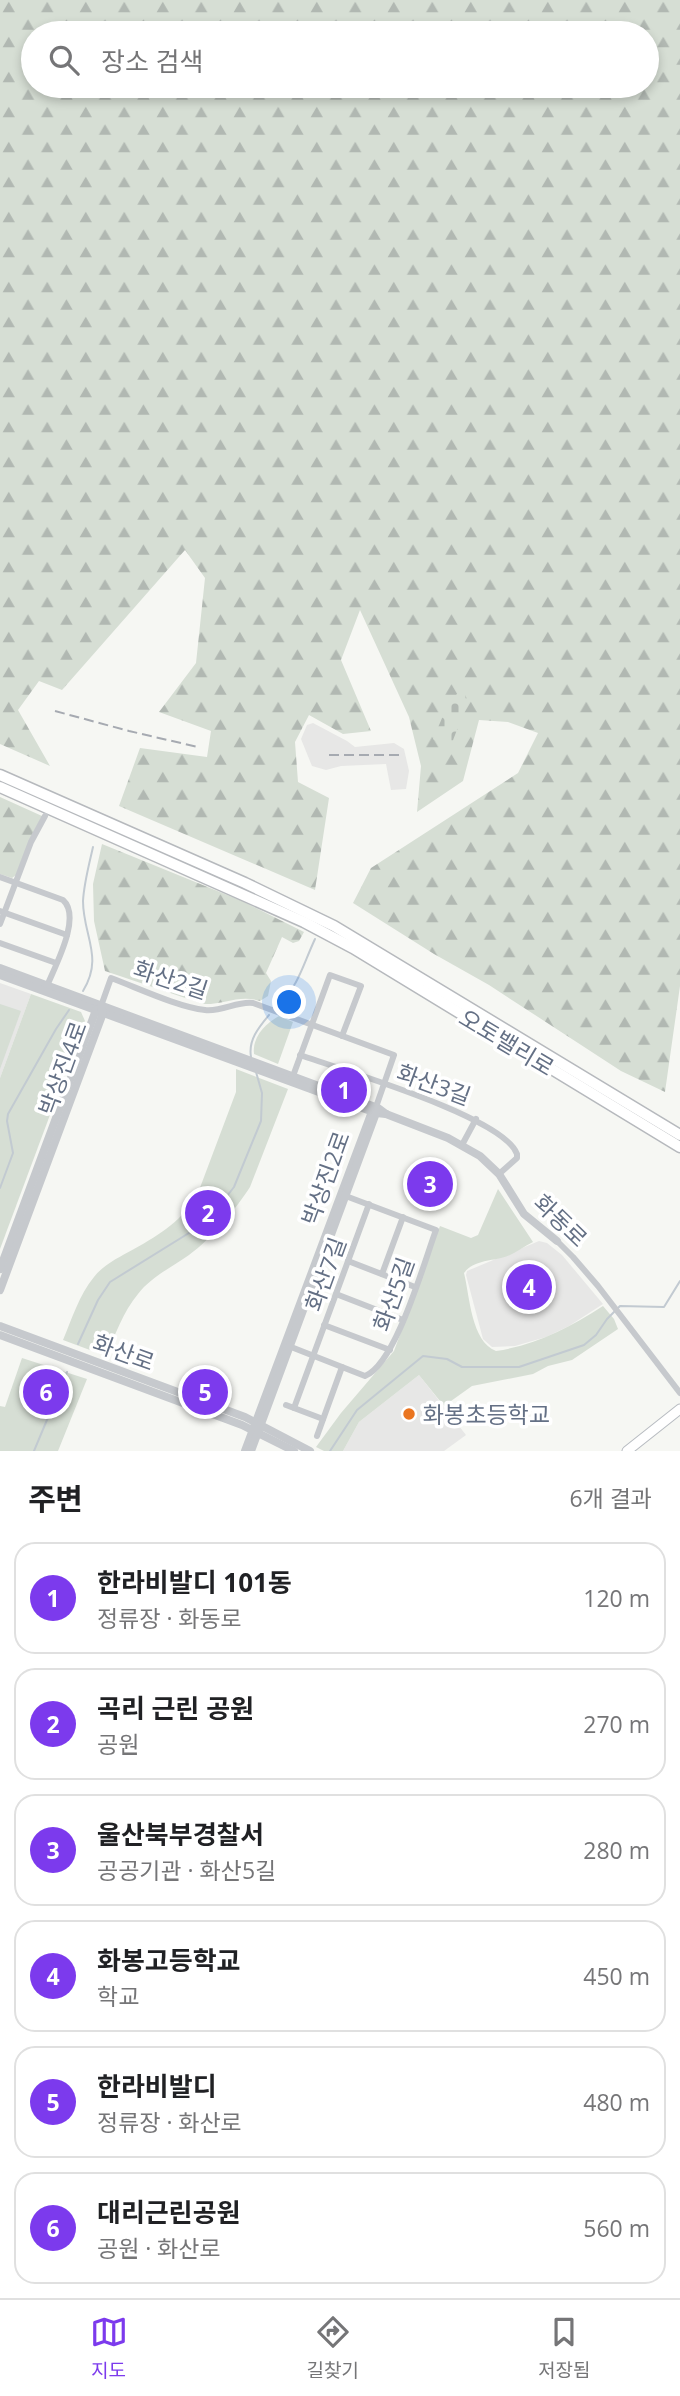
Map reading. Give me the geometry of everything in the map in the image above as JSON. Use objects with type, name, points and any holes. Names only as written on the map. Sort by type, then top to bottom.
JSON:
[{"type":"highway","points":[[0,775],[85,818]]},
{"type":"highway","points":[[0,787],[85,818]]},
{"type":"highway","name":"오토밸리로","points":[[85,818],[304,916],[333,932],[674,1135],[680,1147]]},
{"type":"main road","points":[[627,1451],[680,1409]]},
{"type":"street","points":[[0,924],[2,911],[45,816]]},
{"type":"street","points":[[0,877],[65,901],[69,908],[71,919],[67,935],[47,986]]},
{"type":"street","points":[[2,911],[67,935]]},
{"type":"street","points":[[0,943],[56,963]]},
{"type":"street","name":"화동로","points":[[0,968],[100,1009]]},
{"type":"street","name":"화동로","points":[[0,975],[377,1111]]},
{"type":"street","points":[[292,1076],[330,975],[360,986],[342,1036]]},
{"type":"street","name":"화산2길","points":[[100,1009],[111,978],[202,1010],[220,1010],[248,1003],[312,1024],[394,1055],[377,1111]]},
{"type":"street","name":"박상진4로","points":[[0,1269],[100,1009]]},
{"type":"street","name":"박상진4로","points":[[0,1290],[100,1009]]},
{"type":"street","name":"화산3길","points":[[300,1055],[475,1119],[498,1133],[516,1150],[517,1158],[499,1174]]},
{"type":"street","name":"화동로","points":[[255,1066],[292,1076],[462,1145],[480,1156],[499,1174],[524,1214],[573,1256],[680,1393]]},
{"type":"street","name":"박상진2로","points":[[245,1451],[257,1427],[377,1111]]},
{"type":"street","points":[[462,1145],[475,1119]]},
{"type":"street","name":"화산5길","points":[[287,1346],[368,1375],[390,1350],[403,1320],[436,1230],[343,1195]]},
{"type":"street","name":"화산7길","points":[[323,1419],[290,1407],[313,1356],[369,1204]]},
{"type":"street","points":[[382,1274],[403,1217]]},
{"type":"street","points":[[348,1261],[415,1287]]},
{"type":"street","points":[[336,1294],[403,1320]]},
{"type":"street","points":[[324,1325],[390,1350]]},
{"type":"street","name":"화산로","points":[[0,1326],[257,1427],[310,1451]]},
{"type":"street","name":"화산로","points":[[0,1335],[257,1427],[293,1451]]},
{"type":"street","points":[[317,1436],[342,1367]]},
{"type":"street","name":"박상진2로","points":[[251,1451],[257,1427]]},
{"type":"shaded area","points":[[313,723],[355,747],[394,743],[404,749],[409,771],[406,789],[391,790],[386,764],[341,766],[326,770],[312,766],[301,739],[307,725]]},
{"type":"shaded area","points":[[0,983],[31,994],[0,1078]]},
{"type":"shaded area","points":[[539,1241],[547,1243],[562,1255],[603,1304],[546,1337],[515,1346],[492,1347],[483,1339],[467,1271]]},
{"type":"shaded area","name":"화봉초등학교","points":[[419,1375],[466,1435],[444,1451],[343,1451],[359,1422]]},
{"type":"green space","points":[[0,0],[680,0],[680,986],[665,1092],[621,1071],[489,985],[353,903],[371,868],[518,773],[538,733],[508,722],[479,720],[463,781],[417,812],[421,766],[409,717],[360,610],[341,660],[371,731],[343,734],[309,715],[295,742],[298,782],[329,798],[315,890],[119,806],[140,748],[207,757],[211,731],[159,712],[196,663],[205,578],[185,550],[62,690],[39,681],[18,710],[50,766],[0,744]]},
{"type":"green space","points":[[460,691],[468,701],[450,748],[433,739],[449,702]]},
{"type":"green space","points":[[0,797],[42,816],[16,875],[12,878],[0,874]]},
{"type":"green space","points":[[102,844],[242,901],[304,932],[299,941],[293,943],[282,937],[266,973],[271,981],[268,996],[260,1001],[238,999],[203,1004],[105,971],[94,921],[93,884]]},
{"type":"green space","points":[[31,994],[81,1012],[85,1021],[0,1249],[0,1078]]},
{"type":"green space","points":[[0,1004],[21,1011],[0,1069]]},
{"type":"green space","points":[[279,1016],[293,1022],[278,1064],[254,1054],[254,1048],[260,1032]]},
{"type":"green space","points":[[236,1069],[288,1089],[250,1187],[206,1241],[143,1288],[124,1316],[106,1356],[63,1340],[80,1299],[98,1272],[162,1232],[192,1203],[236,1092]]},
{"type":"green space","points":[[498,1189],[533,1242],[509,1255],[476,1264],[464,1273],[473,1317],[481,1338],[496,1351],[511,1348],[565,1328],[603,1306],[614,1319],[618,1329],[572,1360],[548,1366],[533,1374],[472,1386],[444,1406],[419,1375],[359,1422],[343,1451],[324,1451],[316,1447],[394,1351],[440,1226],[471,1238],[478,1235]]},
{"type":"green space","points":[[22,1358],[87,1379],[58,1451],[0,1451],[0,1406],[5,1407]]},
{"type":"waterway","points":[[83,991],[92,968],[83,901],[93,847]]},
{"type":"waterway","points":[[278,1006],[296,982],[315,939]]},
{"type":"waterway","points":[[0,1188],[13,1153],[8,1114],[69,1010]]},
{"type":"waterway","points":[[251,1057],[253,1039],[269,1015]]},
{"type":"waterway","points":[[78,1344],[98,1300],[110,1282],[197,1228],[217,1209],[234,1187],[261,1121],[262,1093],[256,1072]]},
{"type":"waterway","points":[[330,1451],[357,1410],[423,1356],[447,1359],[462,1367],[519,1367],[584,1345],[620,1306],[664,1307],[680,1281]]},
{"type":"waterway","points":[[34,1451],[67,1372]]},
{"type":"railway","points":[[55,711],[198,747]]},
{"type":"railway","points":[[329,755],[404,755]]},
{"type":"place","name":"한라비발디 101동","points":[[344,1090]]},
{"type":"place","name":"울산북부경찰서","points":[[430,1184]]},
{"type":"place","name":"곡리 근린 공원","points":[[208,1213]]},
{"type":"place","name":"화봉고등학교","points":[[529,1287]]},
{"type":"place","name":"대리근린공원","points":[[46,1392]]},
{"type":"place","name":"한라비발디","points":[[205,1392]]},
{"type":"place","name":"화봉초등학교","points":[[409,1414]]}]
